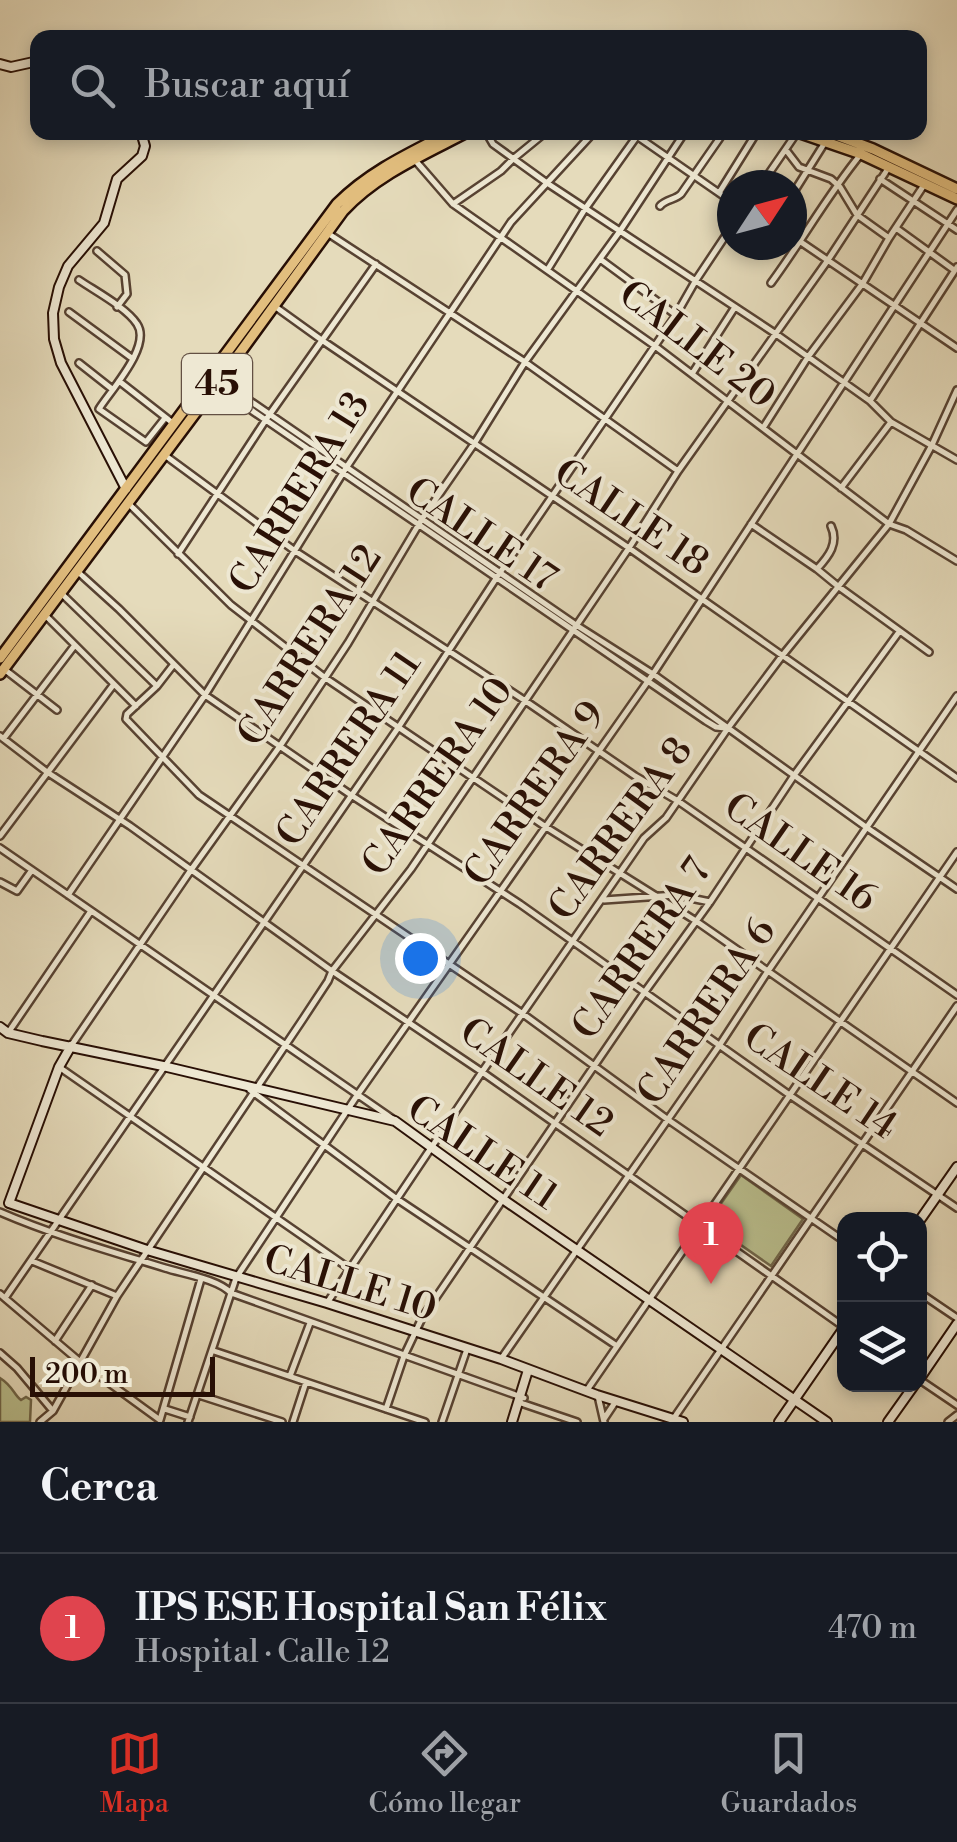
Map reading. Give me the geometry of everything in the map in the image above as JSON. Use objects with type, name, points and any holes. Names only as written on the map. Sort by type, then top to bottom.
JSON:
[{"type":"main road","points":[[0,64],[12,67],[30,63]]},
{"type":"main road","points":[[126,489],[61,363],[54,339],[53,312],[68,266],[99,232],[117,179],[142,156],[143,140]]},
{"type":"main road","name":"45","points":[[2,672],[164,454],[338,204],[375,172],[436,140]]},
{"type":"main road","name":"45","points":[[0,658],[126,489],[169,421],[213,380],[355,198],[388,174],[452,140]]},
{"type":"main road","points":[[833,140],[957,198]]},
{"type":"main road","points":[[838,140],[873,149],[957,189]]},
{"type":"main road","name":"CALLE 11","points":[[4,1030],[396,1120],[504,1200],[827,1422]]},
{"type":"main road","name":"CARRERA 12","points":[[5,1202],[71,1046]]},
{"type":"main road","points":[[926,1212],[957,1168]]},
{"type":"main road","name":"CALLE 10","points":[[5,1202],[146,1250],[502,1359],[679,1420]]},
{"type":"main road","points":[[927,1367],[957,1321]]},
{"type":"main road","points":[[778,1422],[837,1337]]},
{"type":"main road","points":[[515,1422],[531,1371]]},
{"type":"main road","points":[[888,1422],[910,1392]]},
{"type":"street","points":[[491,140],[586,209],[776,334],[870,401],[892,422],[957,460]]},
{"type":"street","points":[[453,204],[501,172],[536,140]]},
{"type":"street","name":"CARRERA 13","points":[[68,895],[205,696],[344,470],[450,314],[525,205],[587,140]]},
{"type":"street","points":[[548,269],[630,140]]},
{"type":"street","points":[[642,140],[717,192]]},
{"type":"street","name":"CARRERA 12","points":[[71,1046],[280,746],[525,362],[680,140]]},
{"type":"street","points":[[660,206],[677,198],[719,140]]},
{"type":"street","points":[[734,170],[753,140]]},
{"type":"street","points":[[772,170],[792,140]]},
{"type":"street","points":[[808,172],[825,140]]},
{"type":"street","points":[[786,150],[799,167],[836,185],[857,215],[888,238]]},
{"type":"street","points":[[807,233],[836,185],[861,154]]},
{"type":"street","name":"CALLE 20","points":[[414,160],[453,204],[655,346],[889,524],[957,561]]},
{"type":"street","name":"CARRERA 10","points":[[40,1422],[53,1411],[146,1250],[286,1046],[332,971],[411,869],[889,166]]},
{"type":"street","points":[[880,179],[957,230]]},
{"type":"street","points":[[763,428],[926,184]]},
{"type":"street","name":"CARRERA 9","points":[[189,1419],[236,1278],[407,1023],[651,677],[957,210]]},
{"type":"street","points":[[870,401],[956,270],[896,228]]},
{"type":"street","points":[[326,232],[525,362],[678,471]]},
{"type":"street","points":[[807,245],[957,348]]},
{"type":"street","name":"CARRERA 11","points":[[2,1296],[32,1262],[163,1066],[305,865],[717,248]]},
{"type":"street","points":[[97,251],[126,276],[127,294],[117,307]]},
{"type":"street","points":[[600,259],[676,315]]},
{"type":"street","points":[[770,283],[788,260]]},
{"type":"street","points":[[178,554],[267,418],[376,264]]},
{"type":"street","points":[[79,280],[140,328],[140,347],[99,409],[146,442],[169,421],[119,381]]},
{"type":"street","name":"CALLE 18","points":[[273,305],[957,778]]},
{"type":"street","points":[[692,374],[735,307]]},
{"type":"street","points":[[69,312],[133,359]]},
{"type":"street","points":[[78,363],[113,390]]},
{"type":"street","name":"CALLE 17","points":[[213,380],[574,628],[728,728],[957,889]]},
{"type":"street","name":"CARRERA 8","points":[[327,1303],[644,838],[666,818],[782,656],[889,524],[957,390]]},
{"type":"street","points":[[841,488],[892,422]]},
{"type":"street","name":"CALLE 16","points":[[164,454],[295,551],[678,801],[957,996]]},
{"type":"street","points":[[127,502],[211,588],[324,678],[546,827],[696,921],[957,1102]]},
{"type":"street","points":[[751,524],[929,652]]},
{"type":"street","points":[[817,569],[834,542],[831,526]]},
{"type":"street","name":"CALLE 14","points":[[77,571],[205,696],[501,891],[790,1096],[957,1208]]},
{"type":"street","points":[[60,592],[156,686]]},
{"type":"street","points":[[44,614],[136,706]]},
{"type":"street","name":"CARRERA 7","points":[[386,1409],[414,1332],[470,1247],[795,774],[899,632]]},
{"type":"street","points":[[2,737],[76,645]]},
{"type":"street","points":[[174,664],[126,718],[199,795],[522,1014],[837,1237]]},
{"type":"street","points":[[2,672],[57,710]]},
{"type":"street","points":[[0,836],[114,684]]},
{"type":"street","name":"CARRERA 6","points":[[502,1359],[957,696]]},
{"type":"street","name":"CALLE 12","points":[[2,737],[837,1322]]},
{"type":"street","points":[[0,848],[396,1120]]},
{"type":"street","points":[[587,1390],[957,852]]},
{"type":"street","points":[[0,882],[17,891],[32,870]]},
{"type":"street","points":[[602,901],[676,895],[710,902]]},
{"type":"street","points":[[4,1030],[92,911]]},
{"type":"street","points":[[679,1420],[720,1348],[957,1006]]},
{"type":"street","points":[[59,1067],[350,1269]]},
{"type":"street","points":[[255,1090],[397,1199],[617,1346]]},
{"type":"street","name":"CALLE 10","points":[[0,1212],[223,1285],[231,1292],[577,1422]]},
{"type":"street","points":[[32,1262],[117,1296]]},
{"type":"street","points":[[2,1296],[160,1421],[201,1280]]},
{"type":"street","points":[[55,1341],[92,1286]]},
{"type":"street","points":[[927,1298],[957,1321]]},
{"type":"street","points":[[290,1376],[310,1322]]},
{"type":"street","points":[[442,1422],[468,1350]]},
{"type":"street","points":[[213,1351],[425,1422]]},
{"type":"street","points":[[0,1353],[53,1411]]},
{"type":"street","points":[[294,1422],[306,1382]]},
{"type":"street","points":[[927,1387],[957,1405]]},
{"type":"street","points":[[198,1395],[282,1422]]},
{"type":"street","points":[[598,1395],[604,1421]]},
{"type":"street","points":[[604,1421],[616,1401]]},
{"type":"street","points":[[165,1408],[189,1419]]},
{"type":"street","points":[[948,1422],[957,1415]]},
{"type":"green space","points":[[741,1175],[803,1219],[771,1266],[708,1222]]},
{"type":"green space","points":[[0,1378],[21,1400],[31,1400],[30,1422],[0,1422]]},
{"type":"place","name":"IPS ESE Hospital San Félix","points":[[711,1284]]}]
